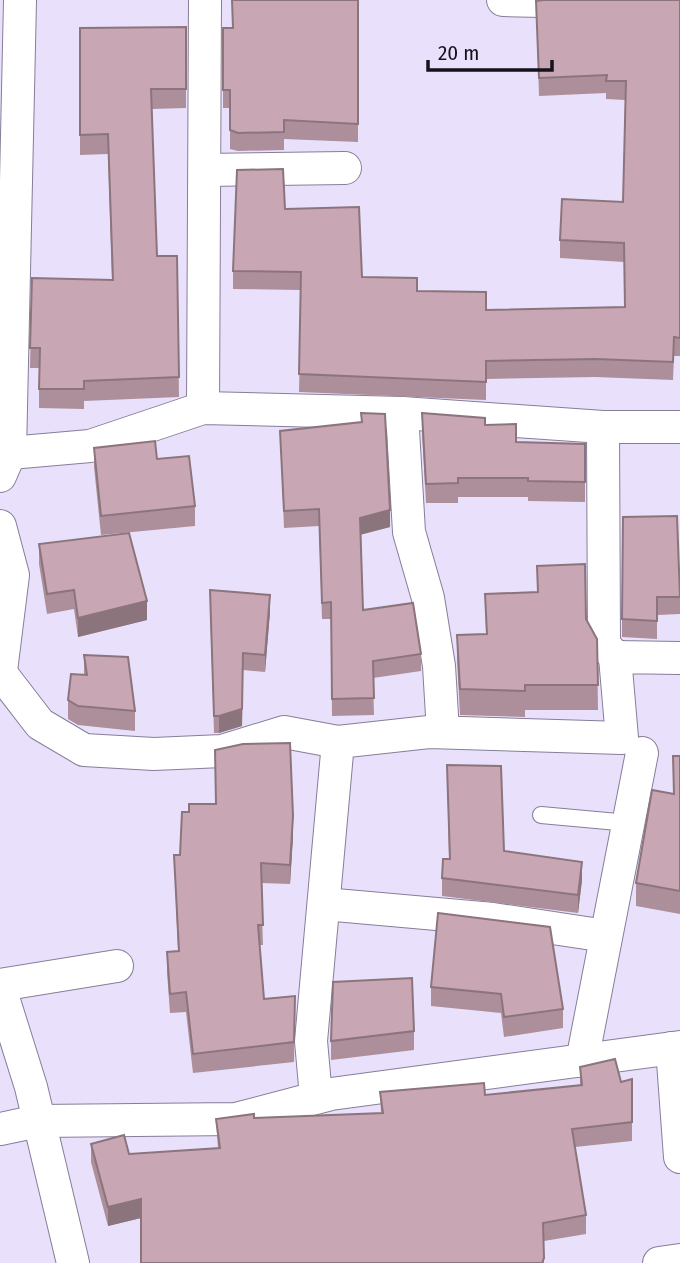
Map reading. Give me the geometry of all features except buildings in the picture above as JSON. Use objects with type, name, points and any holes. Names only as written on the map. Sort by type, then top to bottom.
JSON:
[{"type":"street","points":[[20,0],[5,465],[90,446],[203,408],[402,413],[603,428],[680,427]]},
{"type":"street","points":[[203,408],[205,0]]},
{"type":"street","points":[[503,0],[542,1]]},
{"type":"street","points":[[205,170],[345,168]]},
{"type":"street","points":[[402,413],[409,532],[430,612],[439,666],[443,732]]},
{"type":"street","points":[[0,526],[13,575],[0,672],[40,724],[83,750],[154,754],[222,751],[284,732],[338,742],[443,732],[622,738],[615,657],[604,644],[603,428]]},
{"type":"street","points":[[615,657],[680,658]]},
{"type":"street","points":[[316,1097],[311,1041],[338,742]]},
{"type":"street","points":[[582,1060],[642,753]]},
{"type":"street","points":[[324,904],[493,919],[607,936]]},
{"type":"street","points":[[73,1263],[31,1087],[0,986],[117,966]]},
{"type":"street","points":[[0,1129],[38,1121],[236,1119],[316,1097],[676,1048],[680,1157]]},
{"type":"street","points":[[659,1263],[680,1260]]},
{"type":"lane","points":[[541,815],[629,823]]}]
